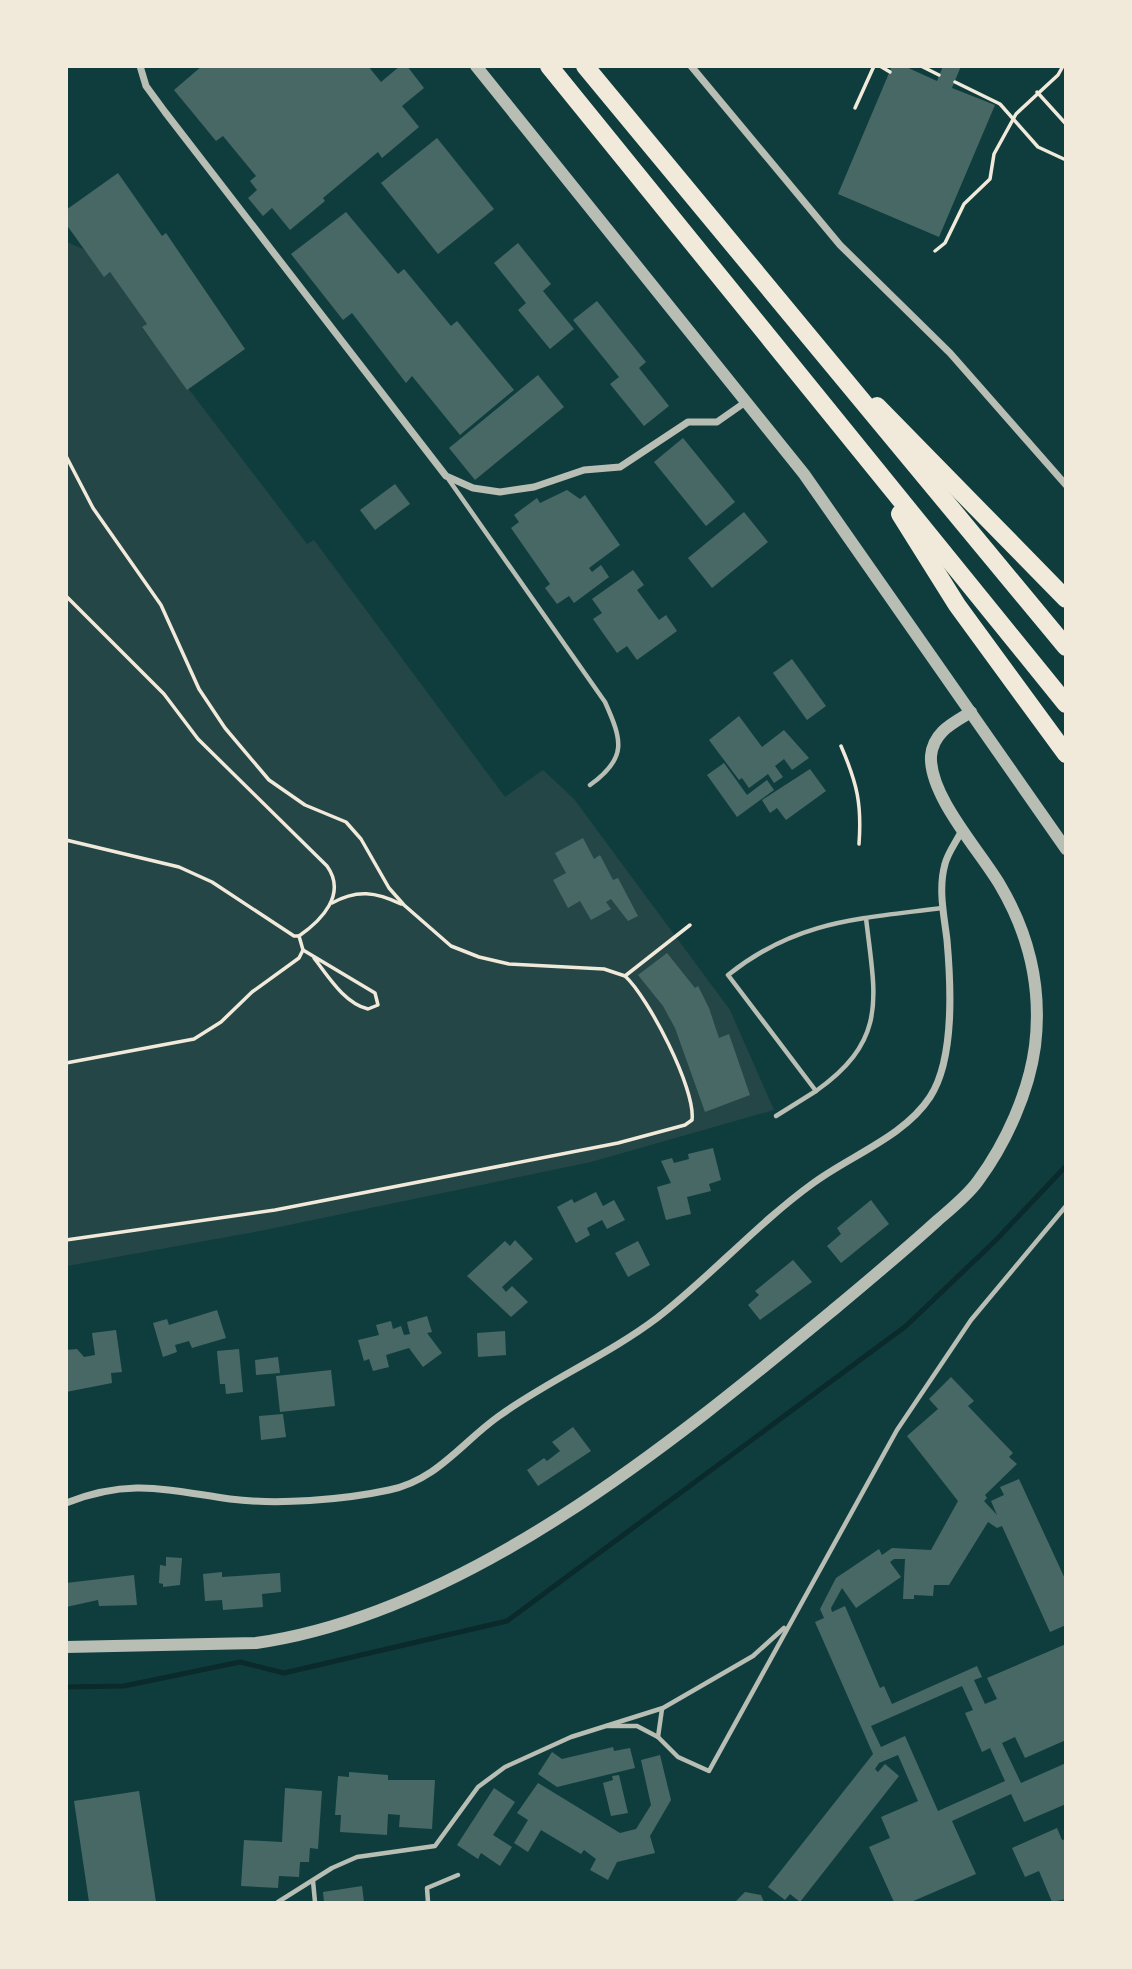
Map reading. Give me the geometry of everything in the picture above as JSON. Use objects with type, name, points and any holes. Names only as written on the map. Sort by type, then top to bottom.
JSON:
[{"type":"highway","points":[[549,66],[1066,704]]},
{"type":"highway","points":[[585,66],[1066,647]]},
{"type":"highway","points":[[796,323],[1066,599]]},
{"type":"highway","points":[[860,448],[935,572],[1066,754]]},
{"type":"street","points":[[140,66],[146,86],[165,112],[446,476],[473,488],[500,492],[534,487],[584,470],[620,467],[688,422],[718,422],[747,401]]},
{"type":"street","points":[[476,66],[747,401],[828,506],[1066,849]]},
{"type":"street","points":[[691,66],[840,245],[950,352],[1066,485]]},
{"type":"street","points":[[66,1647],[256,1643],[286,1639],[351,1622],[416,1597],[502,1551],[605,1485],[734,1389],[900,1255],[977,1183],[996,1153],[1026,1087],[1038,1013],[1035,976],[1026,944],[1001,886],[963,829],[936,781],[931,759],[934,740],[947,727],[971,712]]},
{"type":"street","points":[[66,1503],[96,1492],[128,1486],[193,1492],[231,1499],[341,1497],[392,1490],[431,1474],[493,1420],[533,1392],[655,1319],[770,1215],[830,1171],[898,1129],[930,1099],[942,1074],[947,1043],[949,982],[941,886],[946,861],[963,829]]},
{"type":"lane","points":[[446,476],[605,702],[619,734],[619,751],[611,767],[590,785]]},
{"type":"lane","points":[[816,1091],[728,975],[766,948],[807,929],[943,908]]},
{"type":"lane","points":[[776,1116],[816,1091],[851,1062],[869,1031],[873,976],[866,918]]},
{"type":"lane","points":[[607,1726],[637,1726],[657,1737],[678,1757],[709,1771],[789,1623],[841,1536],[897,1430],[977,1312],[1066,1206]]},
{"type":"lane","points":[[278,1902],[332,1868],[357,1857],[435,1846],[488,1779],[545,1747],[663,1708],[753,1656],[789,1623]]},
{"type":"lane","points":[[657,1737],[663,1708]]},
{"type":"lane","points":[[428,1902],[426,1888],[458,1875]]},
{"type":"lane","points":[[313,1881],[315,1902]]},
{"type":"path","points":[[855,108],[874,66]]},
{"type":"path","points":[[880,66],[890,72]]},
{"type":"path","points":[[921,66],[939,75]]},
{"type":"path","points":[[935,251],[944,243],[964,204],[990,179],[994,154],[1013,118],[1063,66]]},
{"type":"path","points":[[955,82],[1000,104],[1038,147],[1066,160]]},
{"type":"path","points":[[1037,92],[1066,124]]},
{"type":"path","points":[[66,456],[93,509],[161,605],[199,689],[252,762],[286,794],[337,816],[354,829],[389,888],[442,940],[479,957],[509,964],[604,969],[625,976],[654,1013],[693,1111],[692,1120],[685,1125],[618,1143],[264,1212],[66,1240]]},
{"type":"path","points":[[66,596],[156,685],[198,739],[327,866],[336,884],[330,904],[321,918],[299,936]]},
{"type":"path","points":[[841,746],[855,779],[859,800],[859,844]]},
{"type":"path","points":[[66,840],[179,867],[212,882],[280,928],[299,936]]},
{"type":"path","points":[[330,904],[351,894],[370,893],[404,905]]},
{"type":"path","points":[[625,976],[690,925]]},
{"type":"path","points":[[299,936],[303,950],[375,993],[378,1005],[368,1009],[357,1006],[344,995],[314,958]]},
{"type":"path","points":[[66,1063],[194,1039],[221,1022],[246,996],[299,958],[303,950]]},
{"type":"shaded area","points":[[67,242],[85,250],[104,276],[110,272],[147,324],[142,328],[307,544],[314,540],[505,797],[543,770],[574,799],[730,1010],[774,1110],[591,1162],[260,1231],[67,1266]]},
{"type":"building","points":[[202,66],[368,66],[381,82],[400,66],[407,66],[424,88],[402,106],[419,127],[382,158],[378,152],[290,230],[272,208],[263,216],[248,198],[257,190],[250,181],[256,176],[223,136],[216,141],[174,90]]},
{"type":"building","points":[[892,66],[904,66],[937,81],[943,66],[961,66],[952,88],[995,105],[939,237],[838,194]]},
{"type":"building","points":[[437,138],[494,209],[438,254],[381,183]]},
{"type":"building","points":[[118,173],[162,236],[166,233],[245,349],[187,390],[142,327],[147,324],[110,272],[104,277],[66,224],[66,210]]},
{"type":"building","points":[[346,212],[398,274],[404,269],[451,326],[457,321],[514,390],[460,435],[412,376],[406,383],[352,313],[343,320],[291,254]]},
{"type":"building","points":[[518,243],[551,284],[543,291],[574,329],[550,349],[518,310],[526,303],[494,263]]},
{"type":"building","points":[[597,301],[646,362],[639,368],[669,406],[644,426],[610,384],[619,377],[573,320]]},
{"type":"building","points":[[538,375],[564,407],[475,480],[449,448]]},
{"type":"building","points":[[683,438],[735,502],[706,526],[654,462]]},
{"type":"building","points":[[395,484],[410,504],[375,530],[360,510]]},
{"type":"building","points":[[567,490],[580,499],[585,495],[620,545],[589,568],[592,572],[601,565],[609,577],[574,603],[569,596],[557,604],[545,588],[550,584],[511,528],[519,522],[514,515],[537,498],[540,503]]},
{"type":"building","points":[[744,512],[768,542],[712,588],[688,558]]},
{"type":"building","points":[[633,570],[644,585],[637,590],[659,620],[666,615],[677,631],[637,660],[627,646],[617,653],[593,619],[602,613],[592,599]]},
{"type":"building","points":[[792,659],[826,706],[807,720],[773,673]]},
{"type":"building","points":[[739,716],[762,747],[784,730],[809,758],[792,770],[784,759],[775,766],[783,777],[774,783],[768,774],[749,788],[742,778],[739,780],[709,740]]},
{"type":"building","points":[[724,763],[747,795],[767,780],[774,790],[737,817],[707,775]]},
{"type":"building","points":[[810,769],[826,791],[786,820],[777,808],[770,813],[762,800]]},
{"type":"building","points":[[583,838],[594,859],[600,855],[613,880],[618,878],[638,916],[628,921],[611,899],[606,902],[611,909],[591,920],[580,901],[568,908],[553,880],[566,873],[555,853]]},
{"type":"building","points":[[667,953],[695,988],[698,986],[719,1038],[729,1034],[750,1095],[705,1112],[675,1028],[663,1006],[638,975]]},
{"type":"building","points":[[713,1148],[721,1180],[709,1184],[711,1191],[687,1197],[691,1214],[666,1220],[657,1187],[671,1183],[661,1161],[672,1158],[674,1163],[689,1159],[688,1154]]},
{"type":"building","points":[[596,1192],[603,1206],[614,1200],[625,1220],[607,1229],[602,1220],[587,1228],[590,1235],[576,1243],[557,1207],[572,1199],[574,1203]]},
{"type":"building","points":[[871,1200],[889,1224],[841,1263],[827,1246],[841,1234],[837,1228]]},
{"type":"building","points":[[515,1240],[533,1259],[502,1287],[506,1292],[512,1286],[528,1302],[511,1317],[467,1276],[505,1241],[510,1246]]},
{"type":"building","points":[[638,1241],[650,1265],[628,1277],[615,1253]]},
{"type":"building","points":[[793,1260],[812,1282],[760,1320],[748,1305],[759,1295],[755,1291]]},
{"type":"building","points":[[217,1310],[226,1338],[192,1348],[189,1341],[175,1345],[177,1352],[163,1357],[153,1323],[167,1319],[169,1325]]},
{"type":"building","points":[[427,1316],[432,1332],[427,1333],[442,1353],[423,1367],[409,1348],[386,1355],[389,1367],[373,1371],[369,1359],[364,1361],[358,1340],[379,1335],[376,1325],[391,1321],[393,1329],[401,1326],[404,1335],[410,1334],[407,1322]]},
{"type":"building","points":[[116,1330],[122,1372],[111,1373],[112,1383],[66,1392],[66,1350],[77,1349],[84,1357],[95,1355],[92,1333]]},
{"type":"building","points":[[505,1331],[506,1355],[478,1357],[477,1333]]},
{"type":"building","points":[[239,1349],[243,1392],[226,1394],[225,1384],[220,1384],[217,1351]]},
{"type":"building","points":[[278,1357],[280,1373],[256,1375],[255,1360]]},
{"type":"building","points":[[331,1370],[335,1406],[280,1412],[276,1376]]},
{"type":"building","points":[[951,1377],[974,1401],[968,1406],[1013,1453],[1009,1457],[1017,1464],[985,1495],[987,1498],[984,1501],[997,1515],[991,1501],[1004,1495],[1000,1487],[1019,1479],[1066,1581],[1066,1625],[1050,1632],[1002,1526],[997,1528],[988,1522],[949,1585],[934,1585],[933,1596],[914,1595],[914,1599],[903,1599],[905,1559],[894,1559],[890,1562],[901,1577],[856,1608],[842,1588],[831,1608],[832,1612],[845,1606],[880,1688],[884,1686],[892,1704],[977,1666],[982,1677],[974,1680],[985,1704],[997,1699],[987,1678],[1066,1644],[1066,1740],[1025,1758],[1015,1737],[1002,1743],[1021,1783],[1066,1763],[1066,1804],[1024,1822],[1011,1794],[952,1821],[976,1874],[911,1902],[894,1902],[869,1847],[890,1838],[881,1817],[918,1801],[898,1755],[879,1763],[875,1769],[878,1772],[885,1764],[899,1776],[800,1902],[790,1894],[785,1900],[768,1887],[873,1754],[815,1622],[824,1618],[820,1609],[836,1578],[879,1549],[882,1555],[892,1548],[931,1550],[958,1501],[907,1436],[938,1409],[929,1399]],"holes":[[[962,1686],[973,1710],[965,1713],[982,1752],[990,1748],[1005,1781],[938,1811],[905,1736],[881,1747],[871,1726]]]},
{"type":"building","points":[[283,1414],[286,1437],[261,1440],[259,1416]]},
{"type":"building","points":[[573,1427],[591,1451],[538,1486],[527,1470],[544,1458],[547,1461],[560,1451],[552,1442]]},
{"type":"building","points":[[166,1557],[182,1558],[180,1585],[163,1587],[163,1584],[159,1583],[160,1565],[166,1566]]},
{"type":"building","points":[[222,1572],[222,1577],[280,1573],[281,1592],[262,1594],[263,1607],[223,1610],[222,1600],[205,1601],[203,1574]]},
{"type":"building","points":[[134,1575],[137,1605],[99,1606],[98,1600],[66,1607],[66,1583]]},
{"type":"building","points":[[613,1747],[614,1751],[630,1748],[635,1768],[557,1787],[538,1774],[552,1752],[562,1759]]},
{"type":"building","points":[[660,1755],[671,1800],[650,1836],[655,1853],[617,1862],[608,1880],[590,1870],[596,1859],[584,1850],[581,1854],[541,1830],[528,1852],[514,1843],[528,1820],[517,1813],[538,1783],[620,1833],[636,1829],[651,1805],[641,1760]]},
{"type":"building","points":[[349,1772],[388,1775],[388,1780],[435,1780],[432,1829],[399,1827],[400,1815],[388,1814],[387,1835],[340,1832],[341,1815],[335,1815],[338,1776],[349,1777]]},
{"type":"building","points":[[619,1775],[628,1813],[611,1816],[603,1783],[613,1780],[612,1776]]},
{"type":"building","points":[[285,1788],[322,1791],[318,1849],[310,1848],[309,1862],[300,1862],[299,1877],[279,1876],[278,1888],[241,1886],[244,1840],[282,1842]]},
{"type":"building","points":[[494,1788],[515,1802],[493,1835],[512,1847],[500,1866],[481,1853],[478,1859],[457,1845]]},
{"type":"building","points":[[139,1791],[156,1902],[89,1902],[74,1801]]},
{"type":"building","points":[[1057,1828],[1062,1840],[1066,1839],[1066,1899],[1052,1902],[1039,1871],[1025,1877],[1012,1848]]},
{"type":"building","points":[[362,1886],[364,1902],[324,1902],[323,1892]]},
{"type":"building","points":[[745,1892],[761,1895],[764,1902],[735,1902]]},
{"type":"waterway","points":[[66,1687],[124,1686],[240,1662],[284,1673],[507,1621],[906,1326],[995,1241],[1065,1167]]}]
